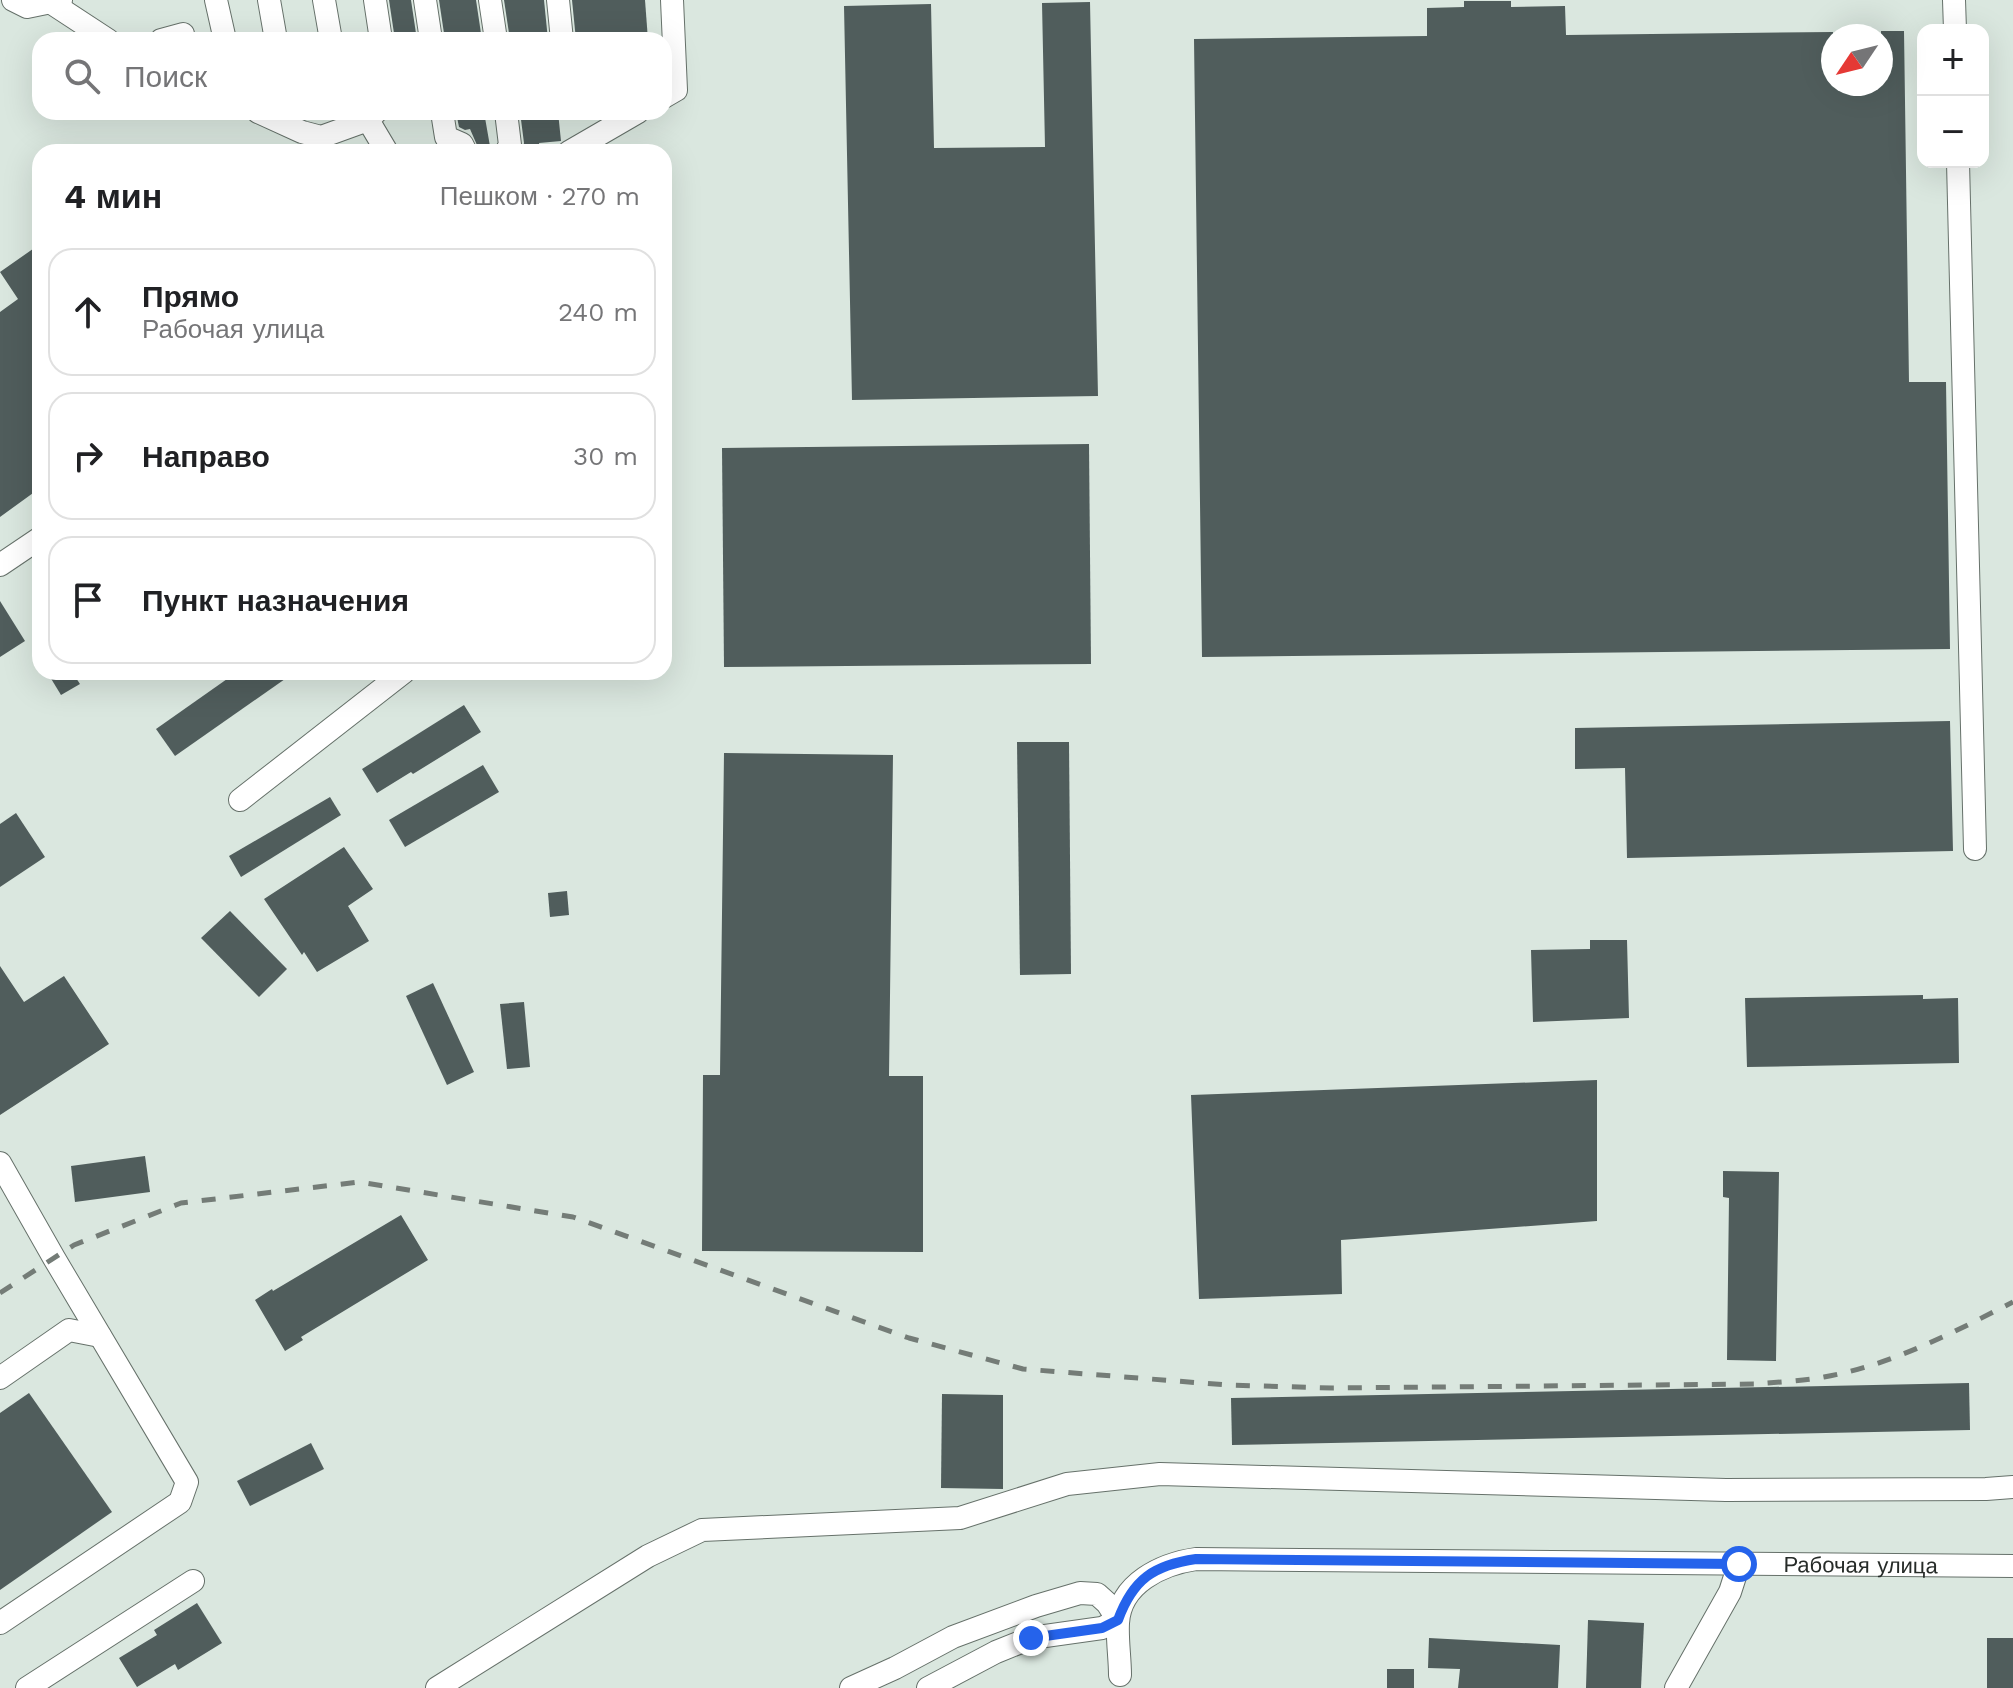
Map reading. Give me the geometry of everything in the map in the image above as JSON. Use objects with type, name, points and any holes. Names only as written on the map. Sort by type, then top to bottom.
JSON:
[{"type":"street","points":[[13,0],[27,7],[56,1],[97,32]]},
{"type":"street","points":[[216,0],[223,32]]},
{"type":"street","points":[[269,0],[275,32]]},
{"type":"street","points":[[324,0],[330,32]]},
{"type":"street","points":[[375,0],[380,32]]},
{"type":"street","points":[[425,0],[430,32]]},
{"type":"street","points":[[490,0],[495,32]]},
{"type":"street","points":[[558,0],[561,32]]},
{"type":"street","points":[[672,0],[676,90],[672,92]]},
{"type":"street","points":[[1954,0],[1955,24]]},
{"type":"street","points":[[290,120],[302,132],[326,144],[345,120]]},
{"type":"street","points":[[374,120],[384,144]]},
{"type":"street","points":[[443,120],[446,137],[462,144]]},
{"type":"street","points":[[507,120],[510,144]]},
{"type":"street","points":[[583,144],[624,120]]},
{"type":"street","points":[[1958,168],[1975,849]]},
{"type":"street","points":[[0,565],[32,543]]},
{"type":"street","points":[[240,800],[394,680]]},
{"type":"street","points":[[0,1163],[187,1482],[180,1502],[0,1623]]},
{"type":"street","points":[[0,1378],[69,1330],[100,1336]]},
{"type":"street","points":[[437,1688],[648,1556],[702,1530],[960,1518],[1067,1484],[1160,1474],[1726,1490],[2013,1487]]},
{"type":"street","name":"Рабочая улица","points":[[1120,1675],[1118,1620],[1125,1600],[1148,1575],[1180,1561],[1196,1559],[2013,1566]]},
{"type":"street","points":[[1676,1688],[1730,1592],[1739,1564]]},
{"type":"street","points":[[27,1688],[193,1581]]},
{"type":"street","points":[[851,1688],[953,1637],[1080,1593],[1097,1594],[1118,1620],[1102,1628],[1031,1638],[996,1652],[928,1688]]},
{"type":"building","points":[[389,0],[411,0],[416,32],[394,32]]},
{"type":"building","points":[[439,0],[476,0],[481,32],[444,32]]},
{"type":"building","points":[[504,0],[544,0],[547,32],[509,32]]},
{"type":"building","points":[[572,0],[645,0],[647,32],[575,32]]},
{"type":"building","points":[[1464,1],[1511,1],[1511,7],[1565,6],[1566,35],[1821,32],[1821,96],[1893,96],[1893,31],[1904,31],[1909,382],[1946,382],[1950,649],[1202,657],[1194,39],[1427,36],[1427,8],[1464,7]]},
{"type":"building","points":[[1090,2],[1098,396],[852,400],[844,6],[931,4],[934,148],[1045,147],[1042,3]]},
{"type":"building","points":[[458,120],[485,120],[490,144],[477,144],[470,129],[459,127]]},
{"type":"building","points":[[521,120],[559,120],[561,141],[524,143]]},
{"type":"building","points":[[32,250],[32,494],[0,517],[0,312],[18,299],[0,272]]},
{"type":"building","points":[[1089,444],[1091,664],[724,667],[722,448]]},
{"type":"building","points":[[0,601],[25,641],[0,657]]},
{"type":"building","points":[[52,680],[77,680],[80,684],[61,695]]},
{"type":"building","points":[[226,680],[284,680],[175,756],[156,729]]},
{"type":"building","points":[[464,705],[481,732],[377,793],[362,769]]},
{"type":"building","points":[[1950,721],[1953,851],[1627,858],[1625,768],[1575,769],[1575,728]]},
{"type":"building","points":[[1017,742],[1069,742],[1071,974],[1020,975]]},
{"type":"building","points":[[724,753],[893,755],[889,1076],[923,1076],[923,1252],[702,1251],[703,1075],[720,1075]]},
{"type":"building","points":[[483,765],[499,792],[405,847],[389,820]]},
{"type":"building","points":[[330,797],[341,815],[241,877],[229,856]]},
{"type":"building","points":[[16,813],[45,857],[0,887],[0,824]]},
{"type":"building","points":[[344,847],[373,889],[348,906],[369,941],[317,972],[264,899]]},
{"type":"building","points":[[567,891],[569,915],[550,917],[548,893]]},
{"type":"building","points":[[230,911],[287,969],[259,997],[201,938]]},
{"type":"building","points":[[1590,940],[1627,940],[1629,1018],[1533,1022],[1531,950],[1590,949]]},
{"type":"building","points":[[0,966],[24,1002],[64,976],[109,1044],[0,1115]]},
{"type":"building","points":[[433,983],[474,1072],[447,1085],[406,996]]},
{"type":"building","points":[[1923,995],[1923,999],[1958,998],[1959,1063],[1747,1067],[1745,998]]},
{"type":"building","points":[[524,1002],[530,1067],[507,1069],[500,1004]]},
{"type":"building","points":[[1597,1080],[1597,1221],[1341,1240],[1342,1294],[1199,1299],[1191,1095]]},
{"type":"building","points":[[145,1156],[150,1192],[75,1202],[71,1166]]},
{"type":"building","points":[[1723,1171],[1779,1172],[1776,1361],[1727,1360],[1729,1198],[1723,1197]]},
{"type":"building","points":[[401,1215],[428,1260],[301,1337],[303,1340],[285,1351],[255,1300]]},
{"type":"building","points":[[1969,1383],[1970,1430],[1232,1445],[1231,1398]]},
{"type":"building","points":[[29,1393],[112,1512],[0,1590],[0,1413]]},
{"type":"building","points":[[942,1394],[1003,1395],[1003,1489],[941,1488]]},
{"type":"building","points":[[311,1443],[324,1469],[250,1506],[237,1481]]},
{"type":"building","points":[[197,1603],[222,1643],[178,1670],[175,1664],[137,1687],[119,1658],[157,1635],[154,1630]]},
{"type":"building","points":[[1588,1620],[1644,1623],[1641,1688],[1586,1688]]},
{"type":"building","points":[[1429,1638],[1560,1645],[1558,1688],[1458,1688],[1460,1669],[1428,1668]]},
{"type":"building","points":[[1987,1638],[2013,1638],[2013,1688],[1987,1688]]},
{"type":"building","points":[[1387,1669],[1414,1669],[1414,1688],[1387,1688]]},
{"type":"railway","points":[[0,1293],[74,1245],[181,1203],[359,1182],[573,1217],[909,1338],[1023,1369],[1227,1385],[1332,1388],[1756,1384],[1799,1380],[1874,1365],[1944,1336],[2013,1302]]},
{"type":"route","points":[[1031,1638],[1102,1628],[1118,1620],[1125,1600],[1148,1575],[1180,1561],[1196,1559],[1739,1564]]}]
